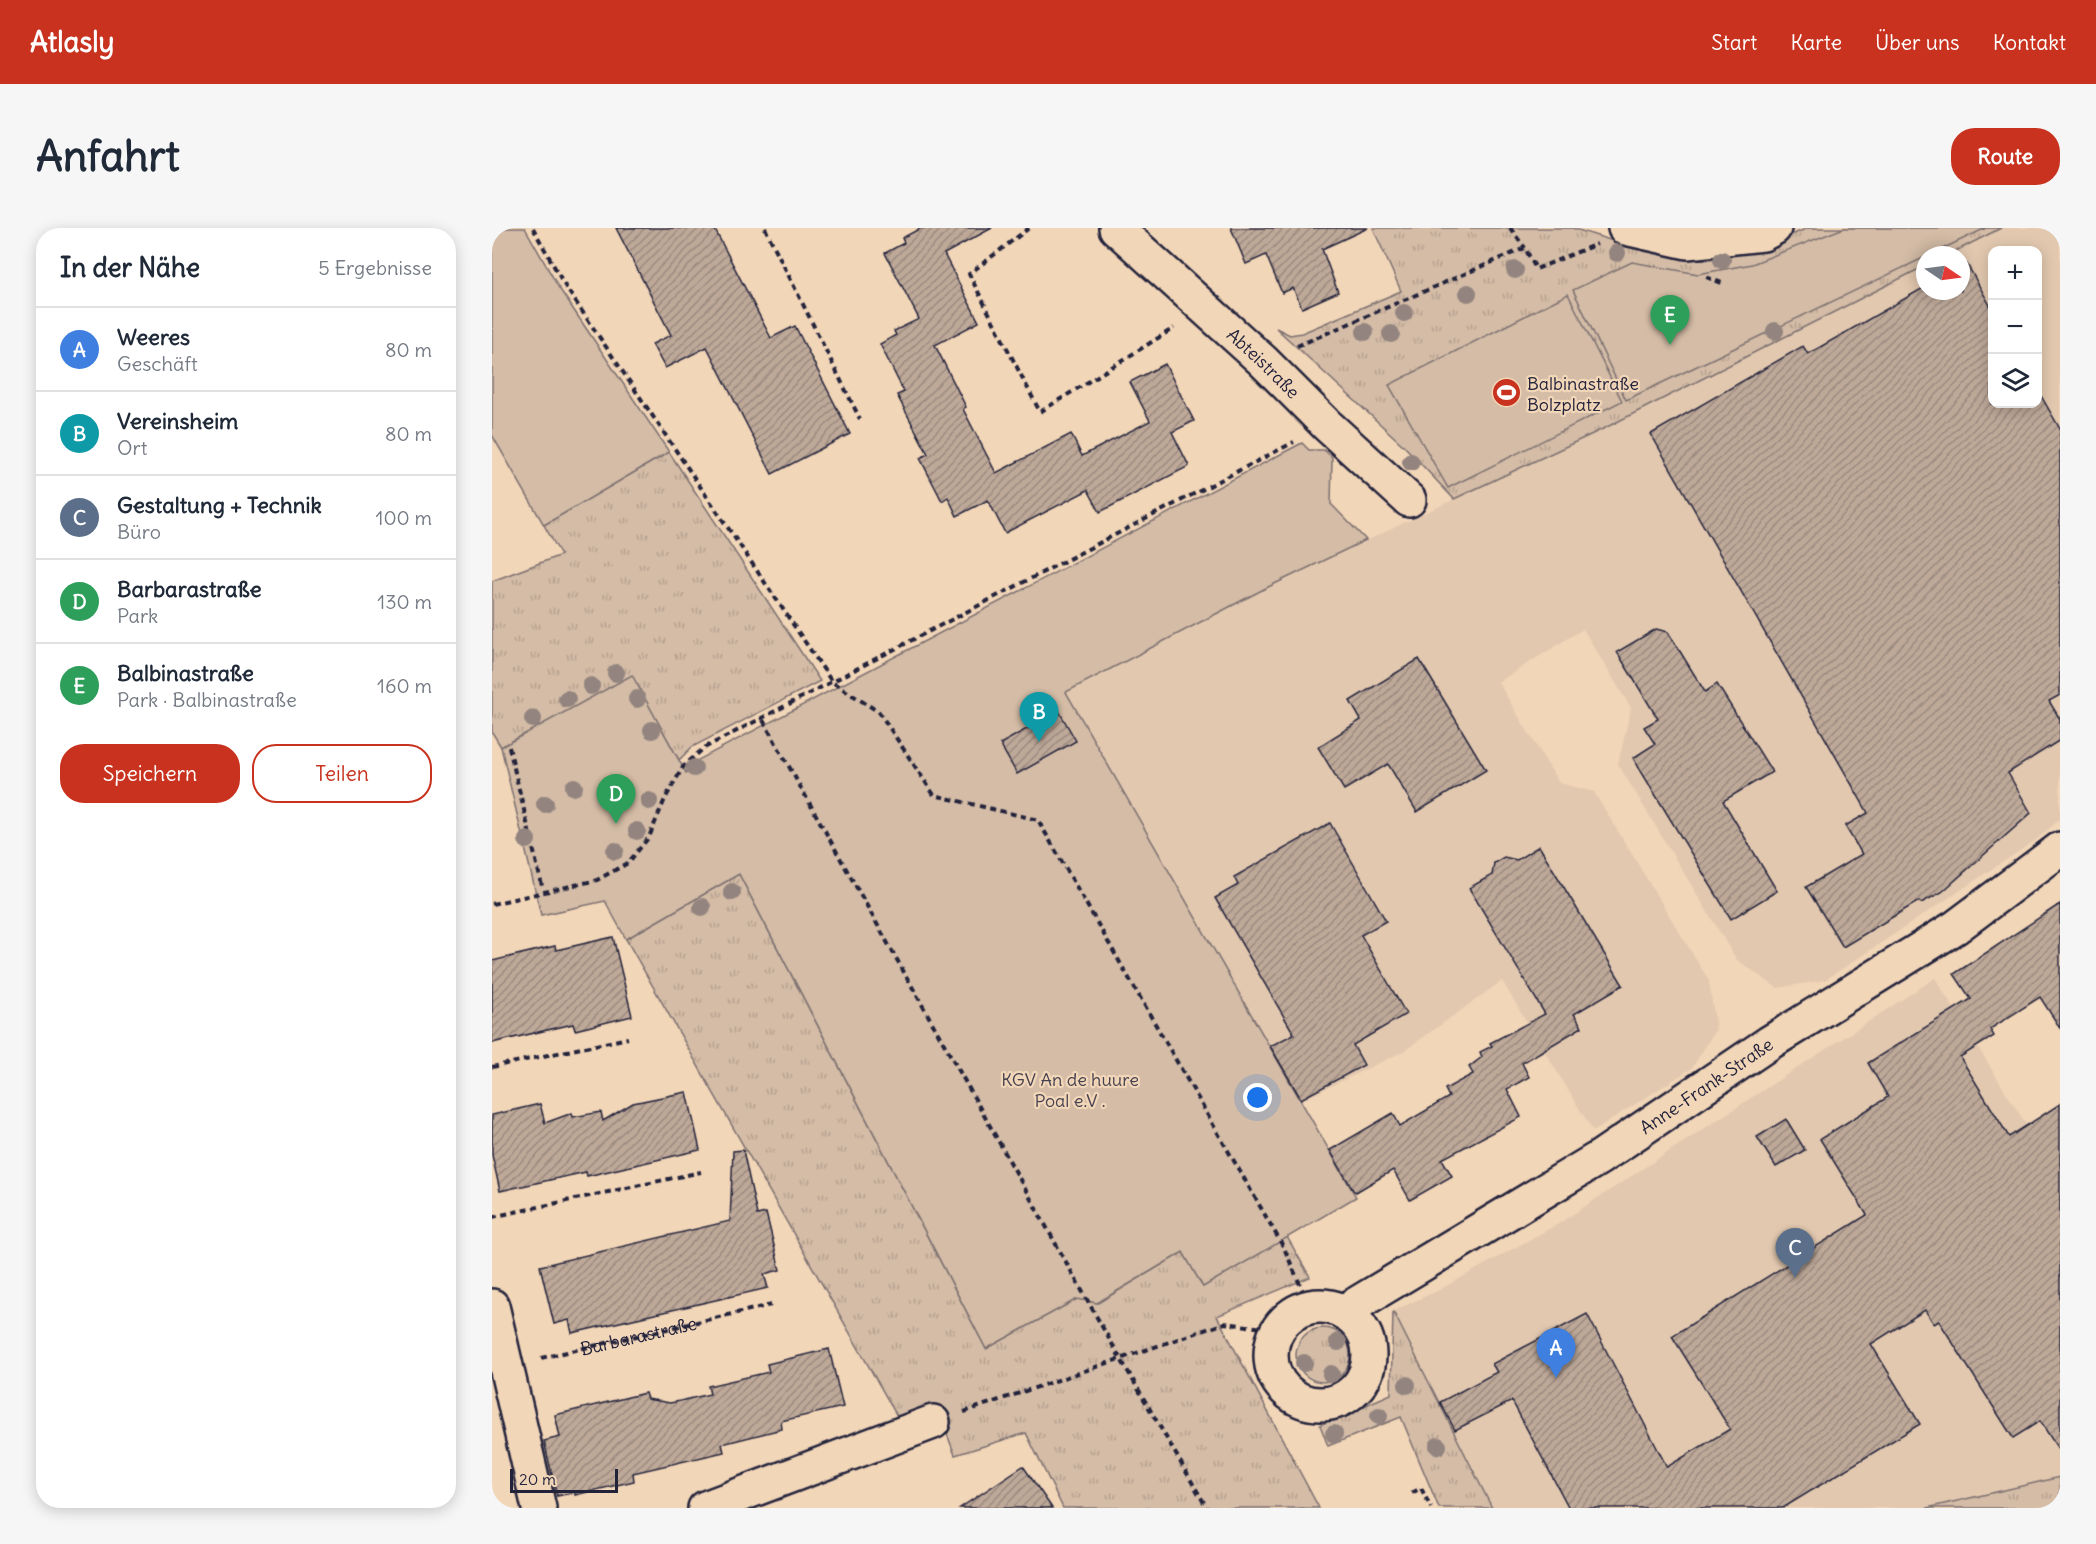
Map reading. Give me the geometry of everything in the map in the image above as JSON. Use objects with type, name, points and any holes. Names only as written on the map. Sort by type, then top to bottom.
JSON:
[{"type":"street","name":"Abteistraße","points":[[1116,228],[1263,361],[1328,426],[1409,500]]},
{"type":"street","points":[[1627,229],[1687,242],[1763,234],[1774,228]]},
{"type":"street","name":"Anne-Frank-Straße","points":[[1343,1312],[1599,1158],[1769,1043],[1956,927],[2060,849]]},
{"type":"street","points":[[492,1306],[539,1508]]},
{"type":"street","points":[[1310,1307],[1327,1307],[1343,1312],[1356,1321],[1365,1334],[1369,1349],[1368,1365],[1363,1380],[1353,1392],[1339,1401],[1324,1405],[1309,1403],[1294,1397],[1283,1387],[1271,1359],[1272,1344],[1278,1330],[1287,1320],[1310,1307]]},
{"type":"street","points":[[705,1508],[933,1422]]},
{"type":"path","points":[[533,228],[565,286],[832,682],[879,712],[934,795],[1038,820],[1284,1248],[1310,1307]]},
{"type":"path","points":[[765,228],[860,420]]},
{"type":"path","points":[[1029,228],[969,274],[1040,412],[1205,308]]},
{"type":"path","points":[[1510,228],[1525,248],[1536,269],[1627,229]]},
{"type":"path","points":[[1263,361],[1525,248]]},
{"type":"path","points":[[492,904],[543,890],[597,880],[628,863],[649,837],[665,799],[683,767],[704,748],[763,720],[832,682],[1328,426]]},
{"type":"path","points":[[763,720],[1207,1508]]},
{"type":"path","points":[[509,747],[543,890]]},
{"type":"path","points":[[492,1067],[628,1038]]},
{"type":"path","points":[[492,1216],[701,1172]]},
{"type":"path","name":"Barbarastraße","points":[[506,1366],[771,1305]]},
{"type":"path","points":[[933,1422],[1225,1323],[1278,1330]]},
{"type":"path","points":[[1412,1492],[1421,1488],[1431,1508]]},
{"type":"shaded area","points":[[2001,228],[2060,228],[2060,819],[2036,840],[1825,980],[1777,988],[1736,959],[1618,764],[1631,708],[1583,629],[1498,682],[1559,783],[1594,792],[1709,981],[1716,1029],[1692,1068],[1593,1131],[1502,981],[1404,1051],[1300,1101],[1066,692],[1264,589],[1603,429],[1916,271],[1916,300],[1970,300],[1970,246],[1966,246]]},
{"type":"shaded area","points":[[1935,978],[2040,1147],[2060,1134],[2060,1477],[1927,1508],[1492,1508],[1393,1311],[1439,1290],[1558,1224]]},
{"type":"green space","points":[[492,228],[525,228],[559,288],[669,452],[544,525],[492,435]]},
{"type":"green space","points":[[1373,228],[1572,228],[1645,251],[1705,260],[1755,250],[1808,228],[2001,228],[1966,246],[1916,246],[1916,271],[1603,429],[1454,499],[1405,447],[1276,328],[1290,335],[1302,333],[1401,291]]},
{"type":"green space","points":[[1844,228],[1986,228],[1948,246],[1916,246],[1916,261],[1626,400],[1573,290],[1632,262],[1698,274],[1752,264]]},
{"type":"green space","name":"Balbinastraße Bolzplatz","points":[[1568,294],[1622,401],[1448,488],[1389,385]]},
{"type":"green space","name":"KGV An de huure Poal e.V .","points":[[1302,443],[1309,450],[1324,450],[1332,457],[1331,504],[1366,540],[1264,589],[1066,692],[1356,1197],[1203,1287],[1183,1252],[1097,1303],[1077,1299],[986,1349],[739,874],[626,939],[605,901],[541,915],[501,747],[632,675],[686,773],[698,760]]},
{"type":"green space","points":[[669,452],[820,681],[692,747],[679,760],[632,676],[501,747],[492,732],[492,581],[561,555],[544,525]]},
{"type":"green space","points":[[739,874],[986,1349],[1077,1299],[1098,1303],[1183,1252],[1203,1287],[1287,1237],[1310,1277],[1217,1316],[1319,1508],[1063,1508],[1026,1433],[955,1455],[938,1411],[901,1423],[626,939]]},
{"type":"green space","points":[[1393,1311],[1492,1508],[1439,1508],[1401,1417],[1328,1446],[1320,1425],[1391,1394]]},
{"type":"green space","points":[[1318,1328],[1328,1328],[1342,1336],[1348,1345],[1350,1355],[1348,1365],[1342,1374],[1328,1382],[1318,1382],[1301,1370],[1296,1360],[1296,1350],[1308,1333]]},
{"type":"green space","points":[[2060,1477],[2060,1508],[1927,1508]]},
{"type":"building","points":[[616,228],[714,228],[771,338],[795,326],[850,434],[772,474],[707,347],[665,368],[652,344],[671,335]]},
{"type":"building","points":[[921,228],[992,228],[944,254],[979,322],[935,345],[966,407],[963,409],[996,473],[1071,434],[1082,456],[1150,421],[1130,382],[1165,364],[1194,421],[1172,432],[1189,466],[1100,512],[1088,490],[1005,533],[988,500],[957,516],[948,497],[942,501],[920,458],[928,454],[897,395],[904,392],[880,344],[896,335],[894,331],[919,319],[885,253],[904,243],[902,238]]},
{"type":"building","points":[[1231,228],[1368,228],[1322,249],[1338,292],[1302,308],[1293,288],[1282,293],[1266,255],[1246,264]]},
{"type":"building","points":[[1970,269],[1988,302],[1988,408],[2042,408],[2042,398],[2060,429],[2060,695],[2049,701],[2060,719],[2060,740],[2008,773],[2031,813],[1942,892],[1921,903],[1919,901],[1843,947],[1806,887],[1862,854],[1845,826],[1868,813],[1651,434],[1803,346],[1808,354],[1916,292],[1916,300],[1970,300]]},
{"type":"building","points":[[1656,629],[1668,632],[1705,692],[1717,684],[1772,772],[1723,801],[1777,891],[1731,919],[1633,758],[1655,744],[1644,727],[1658,719],[1617,652]]},
{"type":"building","points":[[1419,659],[1486,770],[1417,812],[1388,764],[1344,790],[1318,747],[1361,720],[1350,701]]},
{"type":"building","points":[[1059,711],[1076,741],[1017,774],[1000,744]]},
{"type":"building","points":[[1330,823],[1386,921],[1361,935],[1406,1014],[1353,1045],[1364,1065],[1301,1099],[1270,1046],[1294,1034],[1215,898],[1238,885],[1234,877]]},
{"type":"building","points":[[1539,846],[1623,985],[1574,1014],[1582,1027],[1522,1063],[1529,1077],[1507,1089],[1521,1117],[1442,1159],[1452,1176],[1410,1200],[1393,1170],[1356,1192],[1330,1150],[1393,1113],[1400,1126],[1449,1097],[1445,1089],[1473,1074],[1469,1067],[1482,1057],[1480,1052],[1492,1046],[1490,1043],[1545,1014],[1469,888],[1492,875],[1494,863],[1504,857],[1517,860]]},
{"type":"building","points":[[2060,904],[2060,1028],[2040,997],[1990,1029],[1994,1036],[1960,1057],[2009,1137],[2060,1104],[2060,1452],[2040,1421],[2013,1438],[1939,1321],[1934,1324],[1925,1310],[1871,1344],[1920,1424],[1783,1508],[1569,1508],[1512,1401],[1455,1430],[1440,1402],[1497,1372],[1492,1364],[1587,1314],[1667,1467],[1730,1429],[1672,1336],[1867,1215],[1820,1139],[1888,1097],[1868,1063],[1971,999],[1954,974]]},
{"type":"building","points":[[613,937],[632,1016],[575,1030],[573,1024],[492,1043],[492,961],[555,946],[556,950]]},
{"type":"building","points":[[687,1092],[700,1150],[587,1176],[586,1172],[500,1191],[492,1155],[492,1115],[540,1104],[545,1123],[572,1113],[573,1117],[601,1112],[603,1121],[633,1103]]},
{"type":"building","points":[[1786,1119],[1805,1150],[1776,1167],[1757,1137]]},
{"type":"building","points":[[743,1150],[757,1215],[766,1213],[780,1270],[764,1274],[768,1288],[572,1333],[569,1320],[554,1324],[540,1266],[730,1221],[733,1151]]},
{"type":"building","points":[[829,1349],[843,1407],[781,1421],[782,1429],[722,1444],[724,1452],[633,1473],[634,1481],[575,1495],[575,1492],[557,1496],[544,1441],[560,1437],[555,1415],[645,1393],[647,1399],[670,1403],[710,1394],[708,1386],[769,1372],[767,1364]]},
{"type":"building","points":[[1023,1466],[1052,1508],[960,1508]]},
{"type":"place","name":"Balbinastraße","points":[[1670,345]]},
{"type":"place","name":"Balbinastraße Bolzplatz","points":[[1506,393]]},
{"type":"place","name":"Vereinsheim","points":[[1039,742]]},
{"type":"place","name":"Barbarastraße","points":[[616,824]]},
{"type":"place","name":"Gestaltung + Technik","points":[[1795,1278]]},
{"type":"place","name":"Weeres","points":[[1556,1378]]}]
